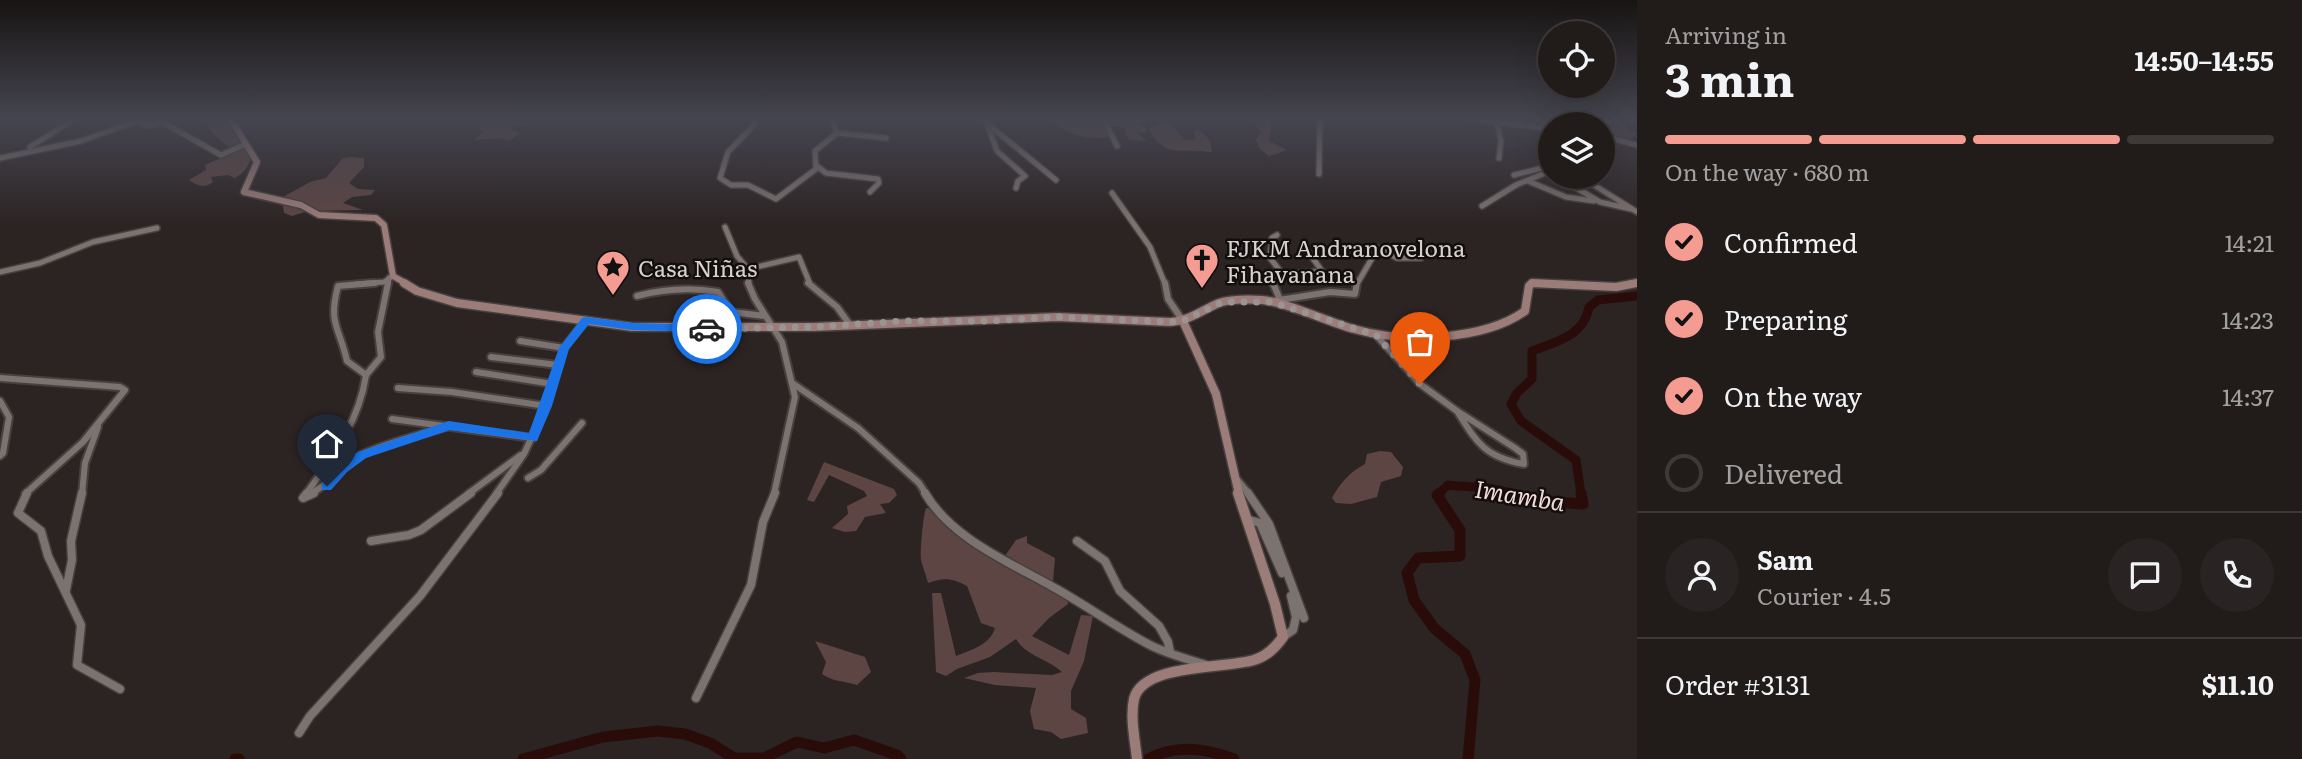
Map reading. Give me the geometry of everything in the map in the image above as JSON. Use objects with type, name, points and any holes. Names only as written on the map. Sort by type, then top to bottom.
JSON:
[{"type":"street","points":[[252,153],[257,162],[244,192],[301,205],[319,215],[376,218],[384,225],[391,277],[378,332],[381,357],[366,375],[364,397],[353,424],[303,498],[327,486],[343,468],[362,455],[449,426]]},
{"type":"street","points":[[728,153],[721,179],[731,185],[748,185],[776,198],[816,169],[815,153]]},
{"type":"street","points":[[999,153],[1024,176],[1018,181],[1016,188]]},
{"type":"street","points":[[1023,153],[1056,180]]},
{"type":"street","points":[[1320,153],[1320,174]]},
{"type":"street","points":[[1499,158],[1500,153]]},
{"type":"street","points":[[817,166],[826,173],[878,179],[879,183],[870,192]]},
{"type":"street","points":[[1514,175],[1538,170]]},
{"type":"street","points":[[1482,206],[1538,175]]},
{"type":"street","points":[[1528,181],[1566,197],[1634,210]]},
{"type":"street","points":[[1578,189],[1600,202]]},
{"type":"street","points":[[1600,189],[1634,210]]},
{"type":"street","points":[[1112,193],[1150,247],[1165,283],[1168,299],[1183,321],[1216,394],[1232,475],[1283,637]]},
{"type":"street","points":[[725,227],[737,256],[748,269]]},
{"type":"street","points":[[0,272],[40,263],[93,242],[157,228]]},
{"type":"street","points":[[1278,235],[1272,237],[1270,258],[1281,272]]},
{"type":"street","points":[[391,277],[417,290],[457,303],[667,328],[1057,317],[1183,321],[1222,302],[1268,302],[1330,292],[1355,294],[1358,279],[1378,248],[1397,258],[1421,258]]},
{"type":"street","points":[[1280,300],[1273,284],[1276,275],[1281,272],[1321,273],[1310,253]]},
{"type":"street","points":[[748,269],[799,257],[804,277],[811,289],[834,303],[850,324]]},
{"type":"street","points":[[696,698],[751,585],[764,522],[777,488],[795,397],[782,342],[765,316],[747,279],[748,269]]},
{"type":"street","points":[[366,375],[347,361],[341,334],[334,325],[332,310],[338,286],[384,282],[391,277]]},
{"type":"street","points":[[1268,302],[1376,335],[1442,336],[1511,321],[1525,311],[1529,286],[1532,283],[1616,287],[1637,283]]},
{"type":"street","points":[[637,296],[682,287],[698,288],[721,294],[736,314],[765,316]]},
{"type":"street","points":[[299,733],[310,716],[420,596],[466,538],[533,438],[554,384],[564,348],[586,320]]},
{"type":"street","points":[[1376,335],[1420,384],[1512,445],[1523,454],[1524,464],[1503,460],[1486,451],[1475,440],[1457,411]]},
{"type":"street","points":[[520,341],[564,348]]},
{"type":"street","points":[[491,357],[558,365]]},
{"type":"street","points":[[476,372],[554,384]]},
{"type":"street","points":[[0,378],[124,388],[124,393],[103,419],[65,460],[47,471],[18,506],[20,517],[41,531],[48,556],[81,625],[82,639],[77,665],[120,689]]},
{"type":"street","points":[[792,383],[858,428],[919,483],[932,505],[957,528],[1010,565],[1054,587],[1152,646],[1211,666]]},
{"type":"street","points":[[398,388],[465,393],[546,406]]},
{"type":"street","points":[[0,401],[9,417],[3,453],[0,456]]},
{"type":"street","points":[[66,590],[72,560],[71,541],[85,481],[85,463],[90,444],[103,419]]},
{"type":"street","points":[[392,419],[533,438]]},
{"type":"street","points":[[528,478],[541,470],[582,424]]},
{"type":"street","points":[[371,541],[409,535],[421,530],[525,452]]},
{"type":"street","points":[[1232,475],[1247,490],[1269,524],[1304,618]]},
{"type":"street","points":[[1137,759],[1133,702],[1137,692],[1153,679],[1254,659],[1274,650],[1283,637],[1293,630],[1296,617],[1293,602],[1269,538],[1260,523],[1246,519]]},
{"type":"street","points":[[1077,541],[1109,566],[1117,587],[1158,624],[1170,644],[1170,652]]},
{"type":"shaded area","points":[[232,153],[250,153],[244,171],[235,178],[228,175],[211,177],[213,182],[204,186],[189,180],[206,170],[205,165]]},
{"type":"shaded area","points":[[343,158],[364,158],[364,167],[349,183],[358,189],[375,190],[371,195],[352,197],[343,203],[363,210],[308,211],[292,216],[284,213],[283,206],[274,202],[310,182],[326,178]]},
{"type":"shaded area","points":[[1391,452],[1403,467],[1401,476],[1381,482],[1377,497],[1351,504],[1336,503],[1332,498],[1342,483],[1365,464],[1367,454]]},
{"type":"shaded area","points":[[824,462],[894,489],[897,495],[889,503],[880,504],[886,513],[865,517],[856,531],[845,532],[832,528],[848,514],[847,506],[867,496],[864,491],[829,475],[814,502],[807,500]]},
{"type":"shaded area","points":[[926,508],[935,509],[945,523],[1000,563],[1016,540],[1027,536],[1027,543],[1055,558],[1053,581],[1067,594],[1068,604],[1049,618],[1032,636],[1069,655],[1081,615],[1093,616],[1084,661],[1071,691],[1071,709],[1086,718],[1088,733],[1061,739],[1051,732],[1034,729],[1030,711],[1036,688],[995,685],[964,678],[993,672],[1052,675],[1062,672],[1025,650],[1016,639],[990,657],[946,676],[936,672],[932,593],[941,593],[956,656],[984,643],[995,628],[981,623],[967,586],[948,579],[928,583],[921,560]]},
{"type":"shaded area","points":[[815,641],[865,657],[871,672],[857,685],[826,677],[822,674],[826,662]]},
{"type":"waterway","name":"Imamba","points":[[1581,494],[1576,460],[1521,421],[1511,404],[1517,393],[1532,379],[1532,351],[1559,341],[1575,331],[1586,317],[1589,307],[1598,300],[1637,296]]},
{"type":"waterway","name":"Imamba","points":[[1438,494],[1448,485],[1488,488],[1512,494]]},
{"type":"waterway","name":"Imamba","points":[[1440,493],[1437,495],[1460,530],[1460,556],[1418,558],[1407,573],[1414,600],[1434,628],[1465,654],[1475,680],[1468,759]]},
{"type":"waterway","name":"Imamba","points":[[1508,493],[1526,500],[1583,504],[1581,493]]},
{"type":"waterway","name":"Imamba","points":[[523,759],[603,737],[658,731],[685,734],[710,743],[734,758],[764,758],[797,742],[824,748],[854,740],[897,755],[901,759]]},
{"type":"waterway","name":"Imamba","points":[[1148,759],[1169,751],[1191,749],[1234,759]]},
{"type":"way so far","points":[[707,329],[1057,317],[1170,322],[1183,321],[1222,302],[1263,300],[1376,335],[1420,384]]},
{"type":"place","name":"FJKM Andranovelona Fihavanana","points":[[1202,290]]},
{"type":"place","name":"Casa Niñas","points":[[613,297]]},
{"type":"route","points":[[327,486],[343,468],[362,455],[449,426],[533,438],[554,384],[564,348],[586,320],[632,327],[707,329]]}]
